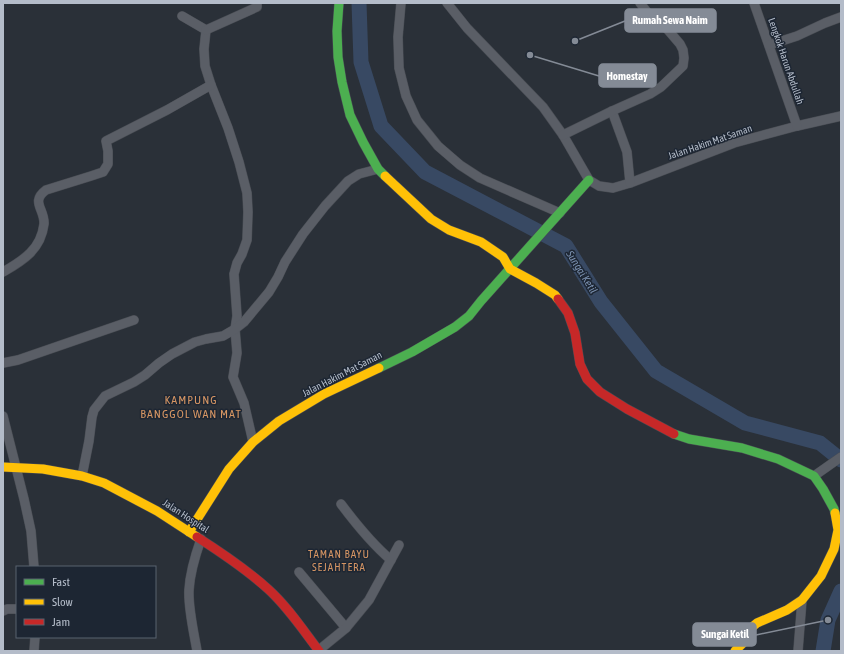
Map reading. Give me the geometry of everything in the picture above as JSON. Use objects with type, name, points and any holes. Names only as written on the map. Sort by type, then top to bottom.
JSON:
[{"type":"street","points":[[206,30],[257,7],[257,3]]},
{"type":"street","points":[[339,3],[337,31],[338,57],[342,82],[350,116],[362,142],[378,169],[431,219],[449,230],[481,242],[503,257],[510,268],[555,295],[568,313],[575,333],[580,364],[587,378],[600,392],[627,409],[673,434],[749,450],[818,473]]},
{"type":"street","points":[[401,3],[398,37],[399,68],[406,96],[417,120],[438,146],[460,165],[480,178],[560,214]]},
{"type":"street","points":[[447,3],[467,28],[543,107],[564,135],[589,180]]},
{"type":"street","points":[[564,135],[650,94],[661,87],[683,66],[683,50],[680,44],[668,30],[648,13],[640,3]]},
{"type":"street","name":"Lengkok Harun Abdullah","points":[[754,3],[797,126]]},
{"type":"street","points":[[182,16],[206,30]]},
{"type":"street","points":[[769,45],[798,36],[824,23],[841,17]]},
{"type":"street","points":[[206,30],[204,49],[205,66],[228,128],[247,193],[247,240],[234,274],[237,316],[237,353],[233,377],[244,403],[253,442]]},
{"type":"street","points":[[3,272],[20,262],[38,243],[44,222],[38,201],[40,195],[46,190],[103,172],[108,164],[106,141],[167,110],[211,85]]},
{"type":"street","points":[[612,111],[627,152],[630,183]]},
{"type":"street","name":"Jalan Hakim Mat Saman","points":[[189,532],[229,469],[253,442],[280,420],[324,394],[412,352],[455,327],[470,316],[481,301],[589,180],[599,186],[613,188],[630,183],[734,143],[841,116]]},
{"type":"street","points":[[82,476],[94,410],[105,396],[134,382],[172,354],[185,347],[206,338],[223,336],[236,329],[244,322],[269,292],[285,262],[303,234],[325,206],[348,181],[359,174],[378,169]]},
{"type":"street","points":[[3,363],[18,360],[134,320]]},
{"type":"street","points":[[3,416],[31,531],[34,566]]},
{"type":"street","points":[[818,473],[841,457]]},
{"type":"street","name":"Jalan Hospital","points":[[3,467],[43,469],[82,476],[104,483],[157,511],[236,562],[268,589],[290,611],[319,651]]},
{"type":"street","points":[[735,651],[745,641],[751,628],[757,623],[787,610],[802,600],[821,576],[834,549],[838,530],[834,509],[823,489],[818,473]]},
{"type":"street","points":[[341,504],[362,531],[391,560]]},
{"type":"street","points":[[196,651],[189,602],[189,590],[191,572],[201,539]]},
{"type":"street","points":[[319,651],[346,628],[368,600],[399,545]]},
{"type":"street","points":[[299,572],[346,628]]},
{"type":"street","points":[[798,651],[802,600]]},
{"type":"street","points":[[3,611],[7,609],[16,609]]},
{"type":"street","points":[[34,651],[35,638]]},
{"type":"waterway","name":"Sungai Ketil","points":[[359,3],[361,62],[381,126],[425,172],[566,246],[601,302],[656,371],[745,423],[820,443],[841,460]]},
{"type":"waterway","name":"Sungai Ketil","points":[[823,651],[828,620],[841,591]]},
{"type":"traffic: fast","points":[[339,3],[337,31],[338,57],[350,115],[378,169],[385,176]]},
{"type":"traffic: fast","points":[[379,368],[412,352],[455,327],[469,316],[589,180]]},
{"type":"traffic: fast","points":[[674,434],[689,439],[742,448],[778,459],[814,476],[823,489],[835,513]]},
{"type":"traffic: slow","points":[[385,176],[431,219],[449,230],[481,242],[503,257],[510,269],[536,283],[555,295],[558,299]]},
{"type":"traffic: slow","points":[[189,532],[229,469],[253,442],[279,421],[324,394],[379,368]]},
{"type":"traffic: slow","points":[[3,467],[43,469],[82,476],[104,483],[157,511],[197,537]]},
{"type":"traffic: slow","points":[[735,651],[745,641],[751,628],[757,623],[787,610],[802,600],[821,576],[834,549],[838,530],[835,513]]},
{"type":"traffic: jam","points":[[558,299],[568,313],[575,333],[580,364],[587,379],[600,392],[627,409],[674,434]]},
{"type":"traffic: jam","points":[[197,537],[234,562],[268,589],[289,611],[319,651]]},
{"type":"place","name":"Rumah Sewa Naim","points":[[575,41]]},
{"type":"place","name":"Homestay","points":[[530,55]]},
{"type":"place","name":"Sungai Ketil","points":[[828,620]]},
{"type":"district","name":"KAMPUNG BANGGOL WAN MAT","points":[[191,407]]},
{"type":"district","name":"TAMAN BAYU SEJAHTERA","points":[[339,560]]}]
